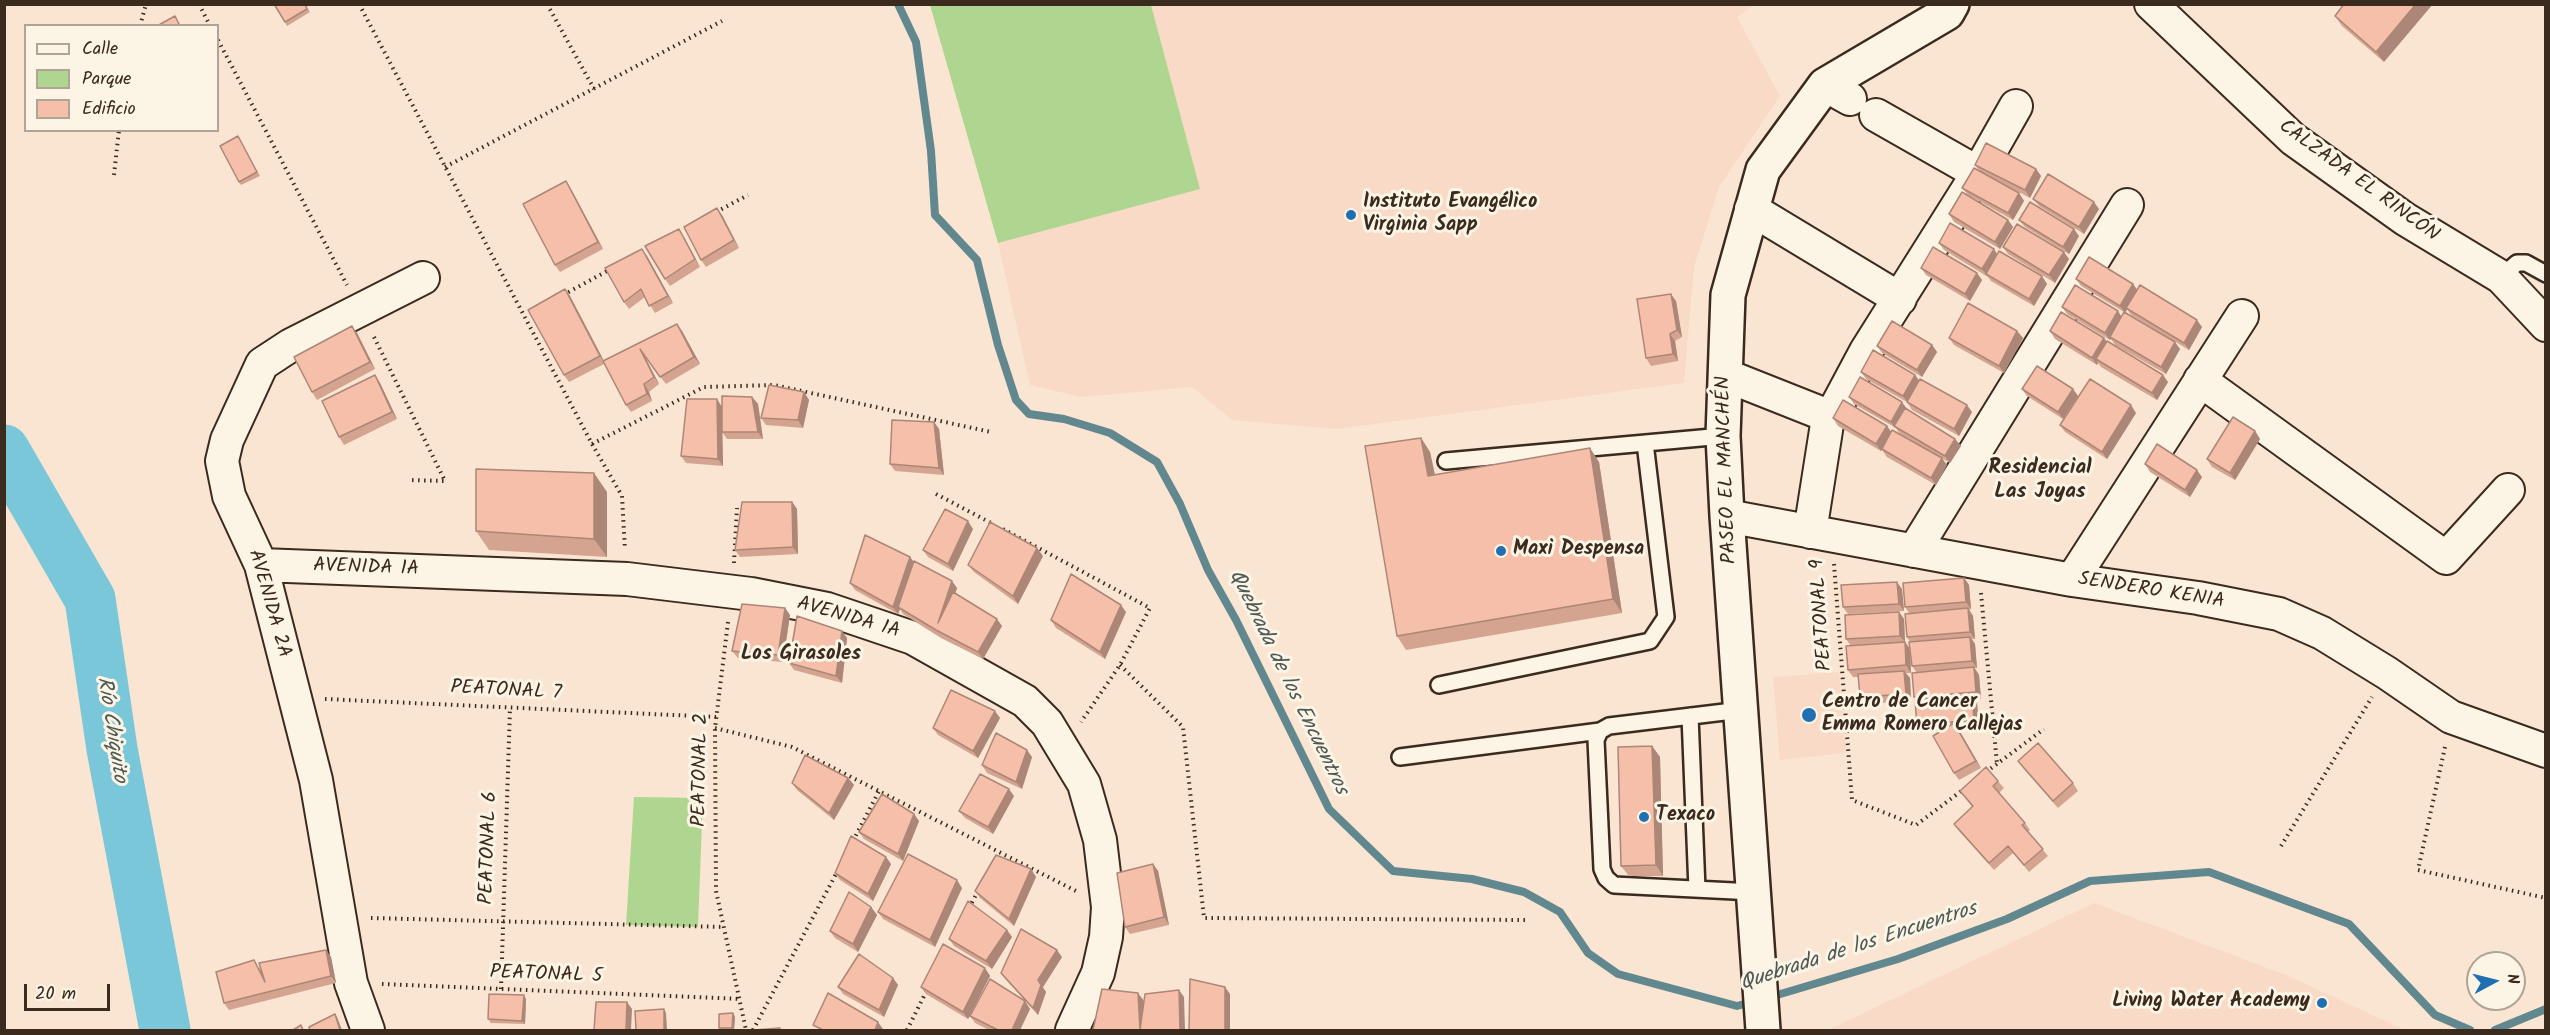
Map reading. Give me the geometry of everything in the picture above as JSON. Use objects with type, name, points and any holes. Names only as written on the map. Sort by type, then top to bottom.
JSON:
[{"type":"street","name":"PASEO EL MANCHÉN","points":[[1763,1024],[1723,436],[1728,295],[1763,170],[1850,100],[1947,13],[1952,4]]},
{"type":"street","name":"CALZADA EL RINCÓN","points":[[2151,4],[2293,139],[2405,219],[2501,277],[2546,326]]},
{"type":"street","points":[[1850,100],[1978,173]]},
{"type":"street","points":[[1821,534],[1827,424],[1866,351],[1978,173],[2016,106]]},
{"type":"street","points":[[1914,551],[2127,206]]},
{"type":"street","points":[[1751,209],[1900,298]]},
{"type":"street","name":"AVENIDA 2A","points":[[368,1030],[351,982],[316,780],[261,565],[229,496],[222,461],[227,440],[262,364],[291,345],[423,278]]},
{"type":"street","points":[[2072,579],[2242,316]]},
{"type":"street","points":[[1725,375],[1831,417]]},
{"type":"street","points":[[2200,380],[2446,558],[2508,490]]},
{"type":"street","name":"SENDERO KENIA","points":[[1727,516],[1978,563],[2233,604],[2279,614],[2322,633],[2387,673],[2451,717],[2546,751]]},
{"type":"street","name":"AVENIDA 1A","points":[[261,565],[627,579],[732,592],[827,609],[913,638],[1025,701],[1047,723],[1084,784],[1100,840],[1108,907],[1106,937],[1098,973],[1072,1030]]},
{"type":"lane","points":[[2501,277],[2517,263],[2526,263],[2546,274]]},
{"type":"lane","points":[[1446,461],[1723,436]]},
{"type":"lane","points":[[1440,685],[1650,641],[1666,617],[1645,444]]},
{"type":"lane","points":[[1400,757],[1600,731],[1609,726],[1741,710]]},
{"type":"lane","points":[[1690,716],[1697,889]]},
{"type":"lane","points":[[1600,731],[1596,740],[1602,869],[1606,878],[1614,885],[1754,892]]},
{"type":"path","points":[[141,24],[146,4]]},
{"type":"path","points":[[199,4],[209,24]]},
{"type":"path","points":[[547,4],[594,89]]},
{"type":"path","points":[[360,5],[592,444],[622,496],[627,579]]},
{"type":"path","points":[[445,167],[722,21]]},
{"type":"path","points":[[219,42],[361,310],[445,481],[409,480]]},
{"type":"path","points":[[114,175],[118,132]]},
{"type":"path","points":[[708,217],[748,195]]},
{"type":"path","points":[[555,298],[616,266]]},
{"type":"path","points":[[592,444],[704,387],[774,386],[991,432]]},
{"type":"path","points":[[936,494],[1150,608],[1120,665],[1063,748]]},
{"type":"path","name":"PEATONAL 2","points":[[737,508],[732,592],[715,728],[716,891],[746,1030]]},
{"type":"path","name":"PEATONAL 9","points":[[1821,534],[1852,800],[1916,825],[1970,784]]},
{"type":"path","points":[[1978,563],[1997,764]]},
{"type":"path","points":[[1120,665],[1183,727],[1204,918],[1525,920]]},
{"type":"path","points":[[2281,846],[2387,673]]},
{"type":"path","name":"PEATONAL 7","points":[[295,698],[717,717]]},
{"type":"path","name":"PEATONAL 6","points":[[501,989],[510,708]]},
{"type":"path","points":[[2451,717],[2418,870],[2546,898]]},
{"type":"path","points":[[715,728],[792,747],[1108,907]]},
{"type":"path","points":[[1979,778],[2044,729]]},
{"type":"path","points":[[852,843],[879,792]]},
{"type":"path","points":[[753,1030],[841,864]]},
{"type":"path","points":[[965,915],[981,884]]},
{"type":"path","points":[[341,918],[724,927]]},
{"type":"path","name":"PEATONAL 5","points":[[351,982],[741,999]]},
{"type":"path","points":[[907,1030],[928,989]]},
{"type":"shaded area","name":"Instituto Evangélico Virginia Sapp","points":[[930,5],[1754,5],[1737,17],[1780,96],[1719,187],[1694,267],[1684,383],[1337,429],[1232,420],[1192,387],[1081,397],[1030,385],[998,243]]},
{"type":"shaded area","name":"Centro de Cancer Emma Romero Callejas","points":[[1839,672],[1846,753],[1780,760],[1773,677]]},
{"type":"shaded area","points":[[2094,903],[2286,975],[2405,1030],[1828,1030]]},
{"type":"green space","points":[[930,5],[1151,5],[1200,189],[998,243]]},
{"type":"green space","points":[[634,797],[703,798],[698,927],[626,925]]},
{"type":"building","points":[[274,4],[305,4],[307,9],[285,22]]},
{"type":"building","points":[[2344,4],[2416,4],[2376,52],[2335,16]]},
{"type":"building","points":[[175,16],[179,24],[161,24]]},
{"type":"building","points":[[238,136],[257,172],[239,182],[220,146]]},
{"type":"building","points":[[1986,143],[2036,169],[2025,190],[1975,165]]},
{"type":"building","points":[[1974,168],[2019,193],[2008,213],[1962,188]]},
{"type":"building","points":[[2048,174],[2094,202],[2079,227],[2033,199]]},
{"type":"building","points":[[566,181],[598,242],[555,265],[523,204]]},
{"type":"building","points":[[1962,192],[2008,220],[1995,242],[1949,214]]},
{"type":"building","points":[[2030,202],[2074,229],[2063,247],[2019,220]]},
{"type":"building","points":[[717,208],[734,240],[701,260],[684,227]]},
{"type":"building","points":[[1950,223],[1994,249],[1982,269],[1939,243]]},
{"type":"building","points":[[2017,224],[2064,252],[2049,275],[2003,247]]},
{"type":"building","points":[[679,229],[695,259],[665,279],[645,246]]},
{"type":"building","points":[[1933,247],[1977,273],[1965,294],[1921,268]]},
{"type":"building","points":[[642,249],[668,296],[649,306],[641,289],[624,302],[605,268]]},
{"type":"building","points":[[1999,251],[2042,276],[2029,299],[1986,274]]},
{"type":"building","points":[[2089,257],[2133,284],[2120,306],[2076,279]]},
{"type":"building","points":[[2075,285],[2118,311],[2105,333],[2062,307]]},
{"type":"building","points":[[2140,285],[2197,320],[2184,343],[2126,308]]},
{"type":"building","points":[[565,289],[600,356],[564,375],[528,310]]},
{"type":"building","points":[[1671,294],[1677,330],[1670,334],[1673,354],[1646,358],[1637,299]]},
{"type":"building","points":[[1968,303],[2017,331],[1999,366],[1949,338]]},
{"type":"building","points":[[2061,312],[2104,338],[2092,358],[2050,331]]},
{"type":"building","points":[[2124,312],[2175,342],[2161,367],[2110,337]]},
{"type":"building","points":[[1892,321],[1932,345],[1917,370],[1877,346]]},
{"type":"building","points":[[677,324],[694,357],[660,377],[640,349],[654,377],[644,384],[647,394],[626,405],[603,361]]},
{"type":"building","points":[[352,326],[370,362],[312,392],[294,357]]},
{"type":"building","points":[[2107,341],[2163,375],[2152,393],[2096,359]]},
{"type":"building","points":[[1873,350],[1915,375],[1903,396],[1861,372]]},
{"type":"building","points":[[2037,366],[2073,389],[2058,412],[2022,389]]},
{"type":"building","points":[[375,375],[392,412],[339,437],[322,401]]},
{"type":"building","points":[[1860,377],[1902,402],[1891,422],[1849,397]]},
{"type":"building","points":[[1920,379],[1967,405],[1954,429],[1907,402]]},
{"type":"building","points":[[2090,379],[2131,405],[2102,452],[2060,425]]},
{"type":"building","points":[[769,385],[804,392],[798,420],[761,418]]},
{"type":"building","points":[[722,396],[752,397],[758,432],[722,432]]},
{"type":"building","points":[[687,399],[717,399],[718,459],[681,456]]},
{"type":"building","points":[[1843,400],[1887,426],[1876,444],[1833,418]]},
{"type":"building","points":[[1905,408],[1955,439],[1945,456],[1894,426]]},
{"type":"building","points":[[2233,417],[2255,431],[2230,473],[2207,459]]},
{"type":"building","points":[[892,420],[934,422],[939,468],[890,464]]},
{"type":"building","points":[[1892,430],[1942,458],[1931,478],[1882,449]]},
{"type":"building","name":"Maxi Despensa","points":[[1421,438],[1428,476],[1590,448],[1613,599],[1397,636],[1365,446]]},
{"type":"building","points":[[2157,444],[2197,470],[2185,490],[2145,464]]},
{"type":"building","points":[[476,469],[594,473],[594,539],[476,531]]},
{"type":"building","points":[[742,502],[792,502],[793,547],[735,550]]},
{"type":"building","points":[[945,509],[968,521],[948,564],[923,550]]},
{"type":"building","points":[[990,522],[1037,548],[1013,596],[968,565]]},
{"type":"building","points":[[865,535],[910,557],[893,607],[850,583]]},
{"type":"building","points":[[914,561],[952,581],[938,623],[953,592],[997,619],[978,652],[898,607]]},
{"type":"building","points":[[1071,574],[1121,605],[1100,652],[1051,620]]},
{"type":"building","points":[[1964,578],[1966,602],[1905,607],[1903,583]]},
{"type":"building","points":[[1897,582],[1899,604],[1843,607],[1841,585]]},
{"type":"building","points":[[742,604],[785,608],[778,655],[732,651]]},
{"type":"building","points":[[1968,608],[1970,632],[1907,637],[1905,614]]},
{"type":"building","points":[[1899,612],[1900,636],[1846,639],[1845,615]]},
{"type":"building","points":[[797,616],[842,631],[836,676],[789,663]]},
{"type":"building","points":[[1970,637],[1972,661],[1912,666],[1909,642]]},
{"type":"building","points":[[1905,642],[1906,665],[1848,670],[1846,646]]},
{"type":"building","points":[[1974,667],[1976,692],[1914,697],[1912,673]]},
{"type":"building","points":[[1904,671],[1906,694],[1860,697],[1858,674]]},
{"type":"building","points":[[951,690],[995,711],[973,751],[933,728]]},
{"type":"building","points":[[1972,695],[1974,720],[1917,725],[1915,700]]},
{"type":"building","points":[[1954,723],[1976,761],[1954,773],[1933,736]]},
{"type":"building","points":[[996,733],[1027,750],[1016,782],[982,765]]},
{"type":"building","points":[[2038,743],[2073,783],[2053,801],[2018,761]]},
{"type":"building","name":"Texaco","points":[[1652,746],[1656,865],[1621,866],[1618,747]]},
{"type":"building","points":[[805,755],[848,778],[829,813],[792,783]]},
{"type":"building","points":[[1986,767],[1998,781],[1993,786],[2025,823],[2022,825],[2043,849],[2024,865],[2008,846],[1989,863],[1954,824],[1973,806],[1960,791]]},
{"type":"building","points":[[980,774],[1009,789],[988,827],[959,811]]},
{"type":"building","points":[[882,794],[914,814],[898,854],[859,832]]},
{"type":"building","points":[[851,836],[886,857],[868,894],[835,873]]},
{"type":"building","points":[[908,854],[957,880],[930,940],[878,912]]},
{"type":"building","points":[[996,855],[1031,869],[1009,919],[975,891]]},
{"type":"building","points":[[1153,864],[1164,917],[1125,927],[1117,873]]},
{"type":"building","points":[[849,892],[871,907],[853,944],[830,931]]},
{"type":"building","points":[[968,901],[1007,930],[986,961],[949,939]]},
{"type":"building","points":[[1021,929],[1057,950],[1038,980],[1041,985],[1033,1008],[1001,973]]},
{"type":"building","points":[[943,944],[985,968],[963,1012],[921,987]]},
{"type":"building","points":[[326,950],[331,976],[224,1003],[216,972],[254,960],[265,982],[259,963]]},
{"type":"building","points":[[859,954],[893,978],[879,1010],[838,987]]},
{"type":"building","points":[[990,979],[1025,1001],[1012,1030],[998,1030],[970,1016]]},
{"type":"building","points":[[1190,979],[1225,987],[1225,1030],[1189,1030]]},
{"type":"building","points":[[1102,989],[1138,993],[1140,1030],[1093,1030]]},
{"type":"building","points":[[1179,990],[1180,1030],[1140,1030],[1145,994]]},
{"type":"building","points":[[828,993],[878,1022],[875,1030],[823,1030],[813,1025]]},
{"type":"building","points":[[489,994],[524,995],[522,1021],[488,1019]]},
{"type":"building","points":[[596,1002],[627,1002],[626,1030],[594,1030]]},
{"type":"building","points":[[664,1009],[664,1030],[636,1030],[635,1011]]},
{"type":"building","points":[[733,1013],[732,1028],[719,1028],[719,1014]]},
{"type":"building","points":[[335,1014],[340,1030],[310,1030],[309,1027]]},
{"type":"building","points":[[301,1025],[303,1030],[293,1030]]},
{"type":"building","points":[[780,1028],[780,1030],[754,1030]]},
{"type":"waterway","name":"Quebrada de los Encuentros","points":[[898,4],[916,42],[931,151],[935,215],[977,260],[998,345],[1016,400],[1029,414],[1064,419],[1110,433],[1157,462],[1180,504],[1208,570],[1236,620],[1329,809],[1393,871],[1472,879],[1524,892],[1560,912],[1588,953],[1618,974],[1737,1006],[1755,1001]]},
{"type":"waterway","name":"Río Chiquito","points":[[4,450],[90,599],[112,749],[165,1030]]},
{"type":"waterway","name":"Quebrada de los Encuentros","points":[[1767,998],[1898,959],[2007,919],[2090,881],[2209,872],[2349,924],[2435,1015],[2470,1030]]},
{"type":"waterway","name":"Quebrada de los Encuentros","points":[[2495,1030],[2546,1009]]},
{"type":"place","name":"Instituto Evangélico Virginia Sapp","points":[[1351,215]]},
{"type":"place","name":"Maxi Despensa","points":[[1501,551]]},
{"type":"place","name":"Centro de Cancer Emma Romero Callejas","points":[[1809,715]]},
{"type":"place","name":"Texaco","points":[[1644,817]]},
{"type":"place","name":"Living Water Academy","points":[[2322,1003]]},
{"type":"district","name":"Residencial Las Joyas","points":[[2040,481]]},
{"type":"district","name":"Los Girasoles","points":[[801,655]]}]
